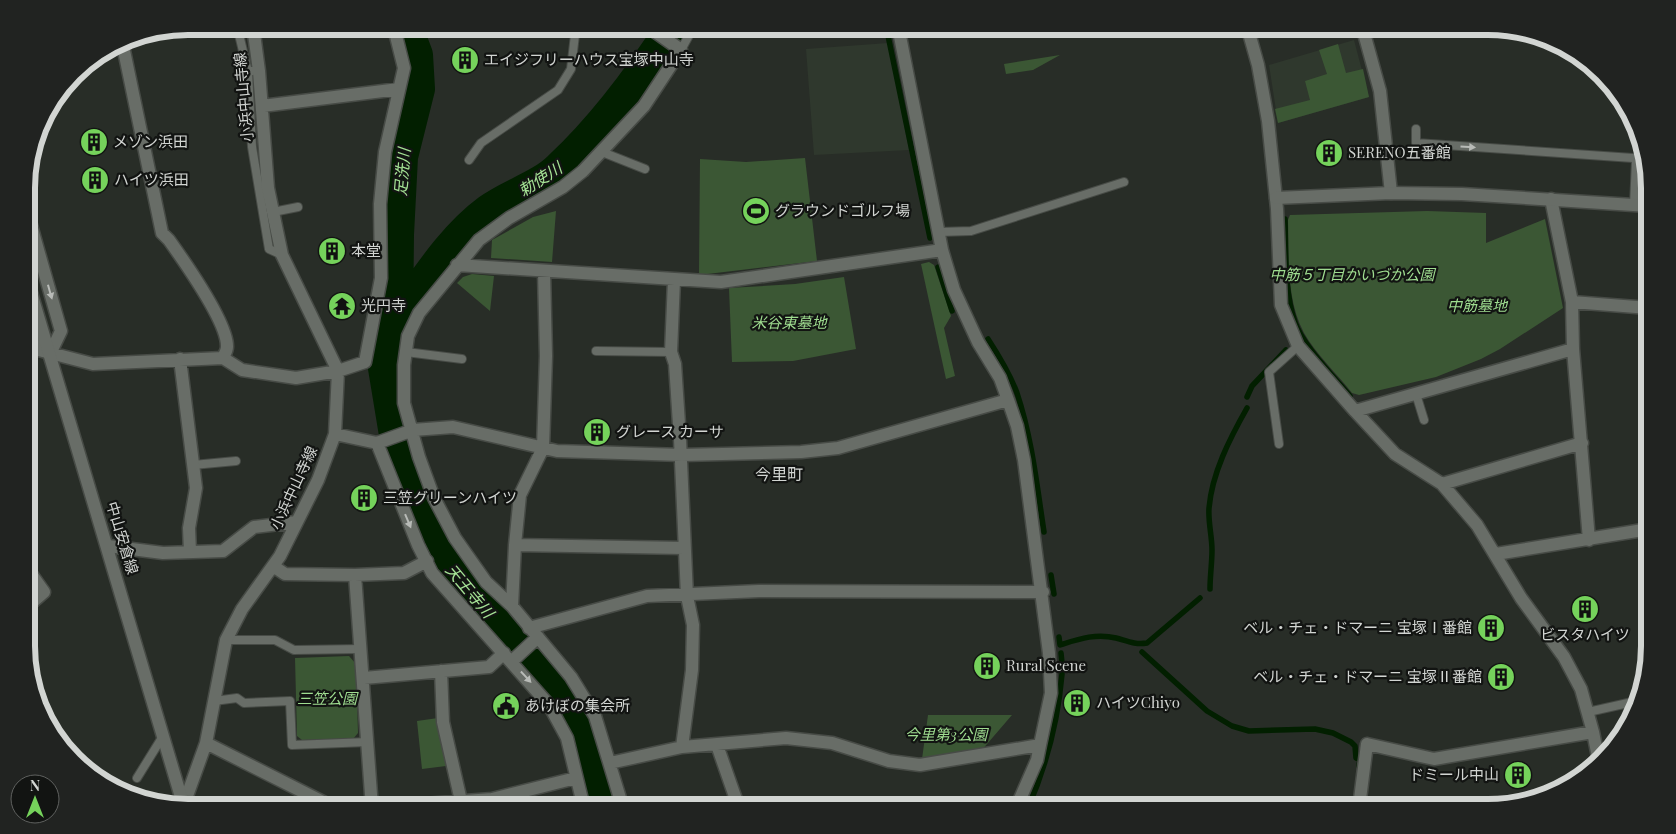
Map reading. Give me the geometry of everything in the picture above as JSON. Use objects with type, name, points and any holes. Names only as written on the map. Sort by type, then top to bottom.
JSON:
[{"type":"street","name":"小浜中山寺線","points":[[186,799],[206,743],[226,640],[242,609],[273,566],[318,480],[335,434],[338,371],[282,255],[268,188],[262,106],[254,71],[253,35]]},
{"type":"street","points":[[35,349],[93,364],[223,358],[242,370],[296,378],[338,371],[365,362],[381,278],[380,204],[385,152],[404,68],[395,35]]},
{"type":"street","points":[[620,799],[595,716],[571,677],[534,635],[512,606],[486,582],[455,538],[434,498],[410,431],[404,403],[406,352],[408,336],[419,314],[479,240],[583,171],[644,106],[678,49],[659,35]]},
{"type":"street","points":[[900,35],[942,250],[954,290],[978,342],[1000,378],[1017,426],[1024,460],[1043,592],[1051,693],[1037,760],[1020,799]]},
{"type":"street","points":[[1249,35],[1258,64],[1268,121],[1276,198],[1281,305],[1298,346],[1395,454],[1442,484],[1477,525],[1521,598],[1564,657],[1581,689],[1597,753]]},
{"type":"street","points":[[1364,35],[1380,91],[1391,193]]},
{"type":"street","points":[[124,49],[162,233],[185,263],[208,300],[226,337],[227,348],[223,358]]},
{"type":"street","points":[[262,106],[399,89]]},
{"type":"street","points":[[1276,198],[1391,193],[1551,199],[1641,205]]},
{"type":"street","points":[[1551,199],[1572,302],[1573,350],[1589,540]]},
{"type":"street","points":[[35,239],[61,330],[50,354]]},
{"type":"street","points":[[458,265],[721,282],[942,250]]},
{"type":"street","points":[[512,606],[520,495],[543,448],[546,356],[544,272]]},
{"type":"street","points":[[674,280],[671,352],[675,364],[682,455],[687,596],[692,625],[692,670],[682,747]]},
{"type":"street","points":[[1572,302],[1641,307]]},
{"type":"street","name":"中山安倉線","points":[[35,305],[108,546],[181,799]]},
{"type":"street","points":[[35,340],[50,354]]},
{"type":"street","points":[[1355,411],[1573,350]]},
{"type":"street","points":[[180,359],[196,488],[190,528],[190,552]]},
{"type":"street","points":[[335,434],[379,442],[410,431],[453,427],[557,451],[682,455],[838,448],[1008,400]]},
{"type":"street","points":[[379,442],[404,512],[432,573],[510,657],[549,705],[567,738],[582,799]]},
{"type":"street","points":[[1442,484],[1582,443]]},
{"type":"street","points":[[108,546],[163,553],[223,551],[254,527],[296,522]]},
{"type":"street","points":[[1496,554],[1641,531]]},
{"type":"street","points":[[515,545],[684,548]]},
{"type":"street","points":[[273,566],[286,574],[355,575],[404,573],[427,562]]},
{"type":"street","points":[[355,575],[371,799]]},
{"type":"street","points":[[35,578],[44,592],[35,600]]},
{"type":"street","points":[[364,678],[489,667],[510,657],[534,635],[648,596],[687,596],[759,591],[1043,592]]},
{"type":"street","points":[[441,671],[443,722],[461,799]]},
{"type":"street","points":[[1360,799],[1367,744],[1434,759],[1593,732]]},
{"type":"street","points":[[610,763],[682,747],[786,738],[832,743],[889,761],[920,764],[1040,745]]},
{"type":"street","points":[[206,743],[317,799]]},
{"type":"street","points":[[717,745],[736,799]]},
{"type":"street","points":[[505,799],[576,778]]},
{"type":"lane","points":[[240,35],[254,71],[252,147],[269,249],[282,255]]},
{"type":"lane","points":[[468,160],[480,143],[558,90],[571,68],[575,35]]},
{"type":"lane","points":[[678,49],[688,35]]},
{"type":"lane","points":[[1416,129],[1416,143],[1633,158],[1636,161],[1634,204]]},
{"type":"lane","points":[[602,152],[645,169]]},
{"type":"lane","points":[[939,232],[971,231],[1124,182]]},
{"type":"lane","points":[[273,212],[298,207]]},
{"type":"lane","points":[[1279,444],[1269,372],[1298,346]]},
{"type":"lane","points":[[596,351],[671,352]]},
{"type":"lane","points":[[406,352],[462,359]]},
{"type":"lane","points":[[1416,394],[1424,420]]},
{"type":"lane","points":[[193,465],[236,461]]},
{"type":"lane","points":[[226,640],[275,640],[294,650],[361,649]]},
{"type":"lane","points":[[214,700],[237,698],[244,703],[290,701],[292,745],[368,742]]},
{"type":"lane","points":[[1588,712],[1629,704]]},
{"type":"lane","points":[[138,778],[163,736]]},
{"type":"shaded area","points":[[1354,40],[1369,97],[1278,123],[1269,65]]},
{"type":"shaded area","points":[[888,43],[909,150],[814,155],[806,49]]},
{"type":"green space","points":[[1338,44],[1346,73],[1363,69],[1369,97],[1278,123],[1275,109],[1310,100],[1305,81],[1327,74],[1319,50]]},
{"type":"green space","points":[[1060,55],[1033,70],[1006,74],[1004,64]]},
{"type":"green space","name":"グラウンドゴルフ場","points":[[805,158],[817,261],[699,275],[700,159],[746,162]]},
{"type":"green space","points":[[556,211],[552,262],[491,258],[492,240],[533,217]]},
{"type":"green space","name":"中筋５丁目かいづか公園","points":[[1427,211],[1486,213],[1486,243],[1545,219],[1563,308],[1500,349],[1481,359],[1436,377],[1359,395],[1352,393],[1314,348],[1298,320],[1291,292],[1288,220],[1290,215]]},
{"type":"green space","points":[[929,262],[934,265],[951,316],[944,328],[955,376],[946,379],[921,264]]},
{"type":"green space","points":[[472,274],[494,276],[490,311],[457,283],[463,277]]},
{"type":"green space","name":"米谷東墓地","points":[[844,277],[856,349],[793,361],[732,362],[729,288],[795,284]]},
{"type":"green space","name":"三笠公園","points":[[349,656],[356,664],[358,733],[353,739],[302,740],[297,736],[295,658]]},
{"type":"green space","name":"今里第3公園","points":[[928,715],[1012,715],[981,751],[922,759]]},
{"type":"green space","points":[[438,718],[446,766],[422,769],[417,721]]},
{"type":"waterway","name":"天王寺川","points":[[408,35],[416,55],[418,89],[401,157],[397,234],[396,322],[385,368],[399,453],[446,564],[558,693],[581,726],[601,799]]},
{"type":"waterway","name":"勅使川","points":[[396,322],[450,248],[475,222],[498,205],[552,175],[576,152],[607,118],[649,64],[668,35]]},
{"type":"waterway","points":[[888,35],[930,238]]},
{"type":"waterway","points":[[1285,219],[1287,284],[1295,322],[1311,350],[1350,396]]},
{"type":"waterway","points":[[938,267],[952,311]]},
{"type":"waterway","points":[[988,339],[1011,379],[1027,427],[1044,532]]},
{"type":"waterway","points":[[1247,397],[1252,386],[1286,350]]},
{"type":"waterway","points":[[1210,589],[1212,550],[1209,508],[1211,495],[1223,456],[1247,408]]},
{"type":"waterway","points":[[1051,575],[1054,594]]},
{"type":"waterway","points":[[1059,637],[1060,645],[1095,636],[1116,638],[1135,643],[1147,643],[1200,598]]},
{"type":"waterway","points":[[1142,652],[1207,711],[1232,726],[1249,731],[1315,729],[1333,733],[1355,746],[1356,758],[1360,759],[1359,766]]},
{"type":"waterway","points":[[1061,653],[1062,663]]},
{"type":"waterway","points":[[1032,799],[1051,742],[1058,709],[1062,674]]},
{"type":"place","name":"エイジフリーハウス宝塚中山寺","points":[[465,60]]},
{"type":"place","name":"メゾン浜田","points":[[94,142]]},
{"type":"place","name":"SERENO五番館","points":[[1329,153]]},
{"type":"place","name":"ハイツ浜田","points":[[95,180]]},
{"type":"place","name":"グラウンドゴルフ場","points":[[756,211]]},
{"type":"place","name":"本堂","points":[[332,251]]},
{"type":"place","name":"光円寺","points":[[342,306]]},
{"type":"place","name":"グレース カーサ","points":[[597,432]]},
{"type":"place","name":"三笠グリーンハイツ","points":[[364,498]]},
{"type":"place","name":"ビスタハイツ","points":[[1585,609]]},
{"type":"place","name":"ベル・チェ・ドマーニ 宝塚Ⅰ番館","points":[[1491,628]]},
{"type":"place","name":"Rural Scene","points":[[987,666]]},
{"type":"place","name":"ベル・チェ・ドマーニ 宝塚Ⅱ番館","points":[[1501,677]]},
{"type":"place","name":"ハイツChiyo","points":[[1077,703]]},
{"type":"place","name":"あけぼの集会所","points":[[506,706]]},
{"type":"place","name":"ドミール中山","points":[[1518,775]]},
{"type":"district","name":"今里町","points":[[779,474]]},
{"type":"water label","name":"足洗川","points":[[402,172]]},
{"type":"park label","name":"中筋墓地","points":[[1477,306]]}]
